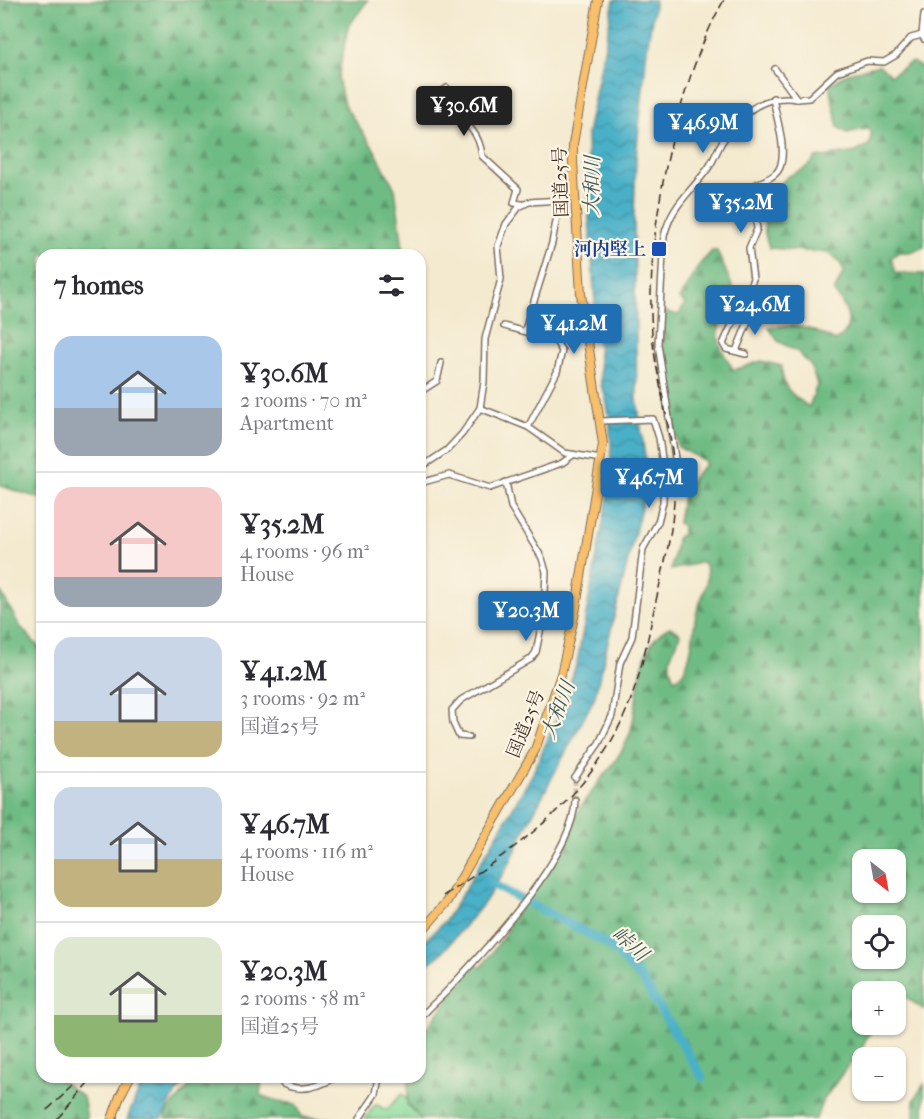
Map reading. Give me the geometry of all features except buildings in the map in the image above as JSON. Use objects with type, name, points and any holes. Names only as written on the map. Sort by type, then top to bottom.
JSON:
[{"type":"highway","name":"国道25号","points":[[426,926],[448,901],[535,750],[561,674],[575,613],[601,459],[605,420],[581,294],[573,144],[598,0]]},
{"type":"highway","points":[[112,1119],[127,1083]]},
{"type":"street","points":[[664,472],[677,472],[664,401],[658,344],[664,236],[668,220],[677,204],[708,170],[735,124],[755,106],[772,98],[809,98],[837,72],[867,61],[884,62],[896,55],[911,38],[923,37],[924,14]]},
{"type":"street","points":[[775,69],[797,99]]},
{"type":"street","points":[[447,88],[424,104],[424,108],[433,114],[446,111],[474,130],[481,142],[482,156],[518,189],[514,203],[560,200],[575,188]]},
{"type":"street","points":[[746,354],[726,349],[723,344],[753,279],[748,248],[757,229],[756,221],[742,201],[743,193],[774,175],[781,165],[780,140],[772,98]]},
{"type":"street","points":[[525,330],[552,243],[560,200]]},
{"type":"street","points":[[426,464],[447,450],[462,434],[480,408],[484,382],[485,339],[501,279],[498,246],[506,224],[524,204]]},
{"type":"street","points":[[736,351],[752,312]]},
{"type":"street","points":[[504,326],[555,340],[562,351],[557,372],[528,427]]},
{"type":"street","points":[[426,388],[437,381],[441,363]]},
{"type":"street","points":[[480,408],[528,427],[565,453],[601,459]]},
{"type":"street","points":[[575,778],[599,743],[612,716],[620,663],[632,637],[643,549],[658,522],[663,502],[664,472],[655,422],[648,417],[605,420]]},
{"type":"street","points":[[426,481],[449,475],[490,488],[562,463],[573,455]]},
{"type":"street","points":[[469,736],[459,736],[453,723],[452,710],[461,700],[531,659],[536,652],[544,612],[547,586],[542,558],[511,507],[506,482]]},
{"type":"street","points":[[426,1013],[489,945],[536,886],[567,834],[575,814],[575,800]]},
{"type":"street","points":[[285,1083],[289,1087],[306,1089],[321,1083]]},
{"type":"street","points":[[359,1119],[376,1094],[378,1083]]},
{"type":"green space","points":[[0,0],[368,0],[348,27],[338,78],[344,105],[374,149],[395,189],[403,249],[36,249],[36,497],[0,486]]},
{"type":"green space","points":[[912,62],[924,72],[922,129],[924,247],[910,252],[899,252],[891,258],[896,273],[924,274],[924,1010],[906,997],[906,981],[852,981],[852,1035],[869,1035],[863,1047],[852,1047],[852,1061],[822,1102],[816,1119],[421,1119],[407,1104],[409,1083],[426,1083],[426,1030],[475,963],[481,968],[510,927],[508,924],[561,854],[569,839],[575,817],[614,763],[626,742],[634,718],[645,658],[659,634],[670,627],[680,633],[670,659],[674,679],[680,676],[688,662],[696,613],[706,583],[706,568],[703,562],[671,570],[677,537],[682,535],[682,525],[678,523],[683,498],[688,484],[705,465],[705,461],[678,447],[666,380],[662,311],[679,315],[685,303],[679,299],[700,264],[713,250],[717,251],[733,288],[719,330],[721,347],[726,357],[734,370],[761,361],[782,366],[783,380],[789,390],[809,407],[817,385],[811,366],[798,352],[778,341],[769,328],[803,327],[835,341],[846,330],[848,318],[846,311],[834,292],[844,271],[840,263],[829,253],[770,248],[766,240],[765,221],[773,193],[789,176],[808,166],[815,158],[856,152],[870,144],[871,132],[867,129],[847,133],[838,127],[829,85],[848,73],[879,65],[891,75]]},
{"type":"green space","points":[[0,590],[19,625],[36,644],[36,1083],[64,1083],[83,1097],[87,1119],[0,1119]]},
{"type":"green space","points":[[192,1083],[262,1083],[260,1095],[280,1102],[296,1104],[302,1117],[335,1119],[166,1119],[166,1113]]},
{"type":"green space","points":[[924,1084],[924,1119],[914,1119],[914,1100]]},
{"type":"green space","points":[[402,1094],[406,1097],[407,1105],[421,1119],[364,1119],[376,1104],[386,1110]]},
{"type":"water","name":"大和川","points":[[614,0],[655,0],[647,49],[636,157],[634,217],[637,399],[648,479],[594,699],[526,827],[510,863],[484,903],[441,954],[426,965],[426,939],[445,921],[532,775],[562,706],[577,662],[611,480],[610,431],[607,404],[601,386],[589,220],[587,134]]},
{"type":"water","points":[[144,1083],[185,1083],[176,1093],[162,1119],[127,1119]]},
{"type":"waterway","name":"峠川","points":[[492,884],[608,944],[642,979],[702,1077]]},
{"type":"tunnel","points":[[575,778],[575,800]]},
{"type":"railway","points":[[443,896],[523,840],[570,797],[608,746],[624,716],[639,675],[666,555],[674,506],[673,456],[653,343],[651,304],[658,214],[677,120],[706,35],[724,0]]},
{"type":"railway","points":[[47,1110],[77,1083]]},
{"type":"railway","points":[[57,1119],[88,1083]]},
{"type":"place","name":"河内堅上","points":[[659,249]]}]
